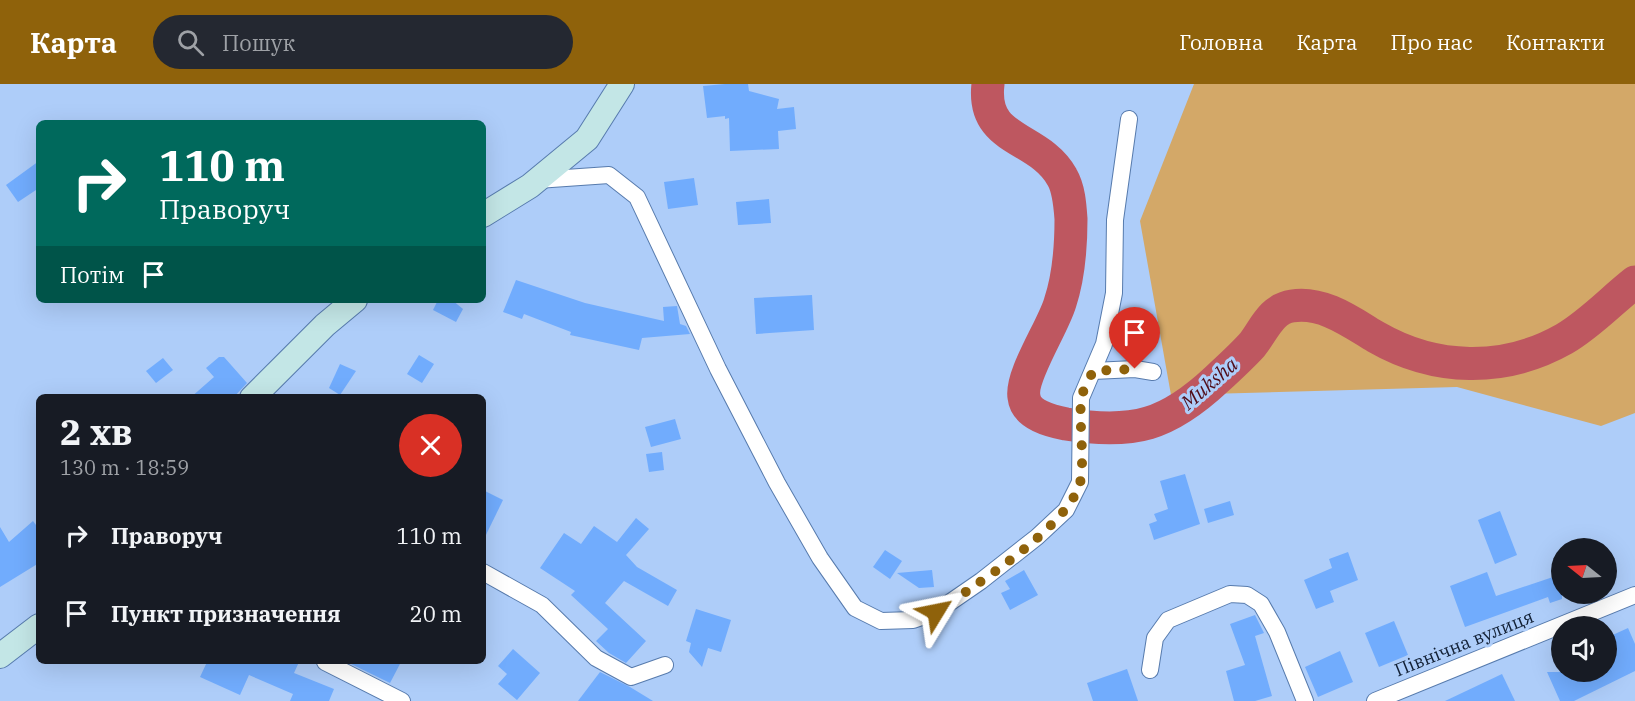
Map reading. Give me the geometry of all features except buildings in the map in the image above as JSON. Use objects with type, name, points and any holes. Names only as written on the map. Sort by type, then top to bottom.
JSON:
[{"type":"main road","points":[[486,213],[537,180],[587,140],[622,84]]},
{"type":"main road","points":[[256,394],[325,325],[351,303]]},
{"type":"main road","points":[[0,656],[36,628]]},
{"type":"street","points":[[537,180],[609,176],[637,197],[718,369],[782,492],[820,558],[855,608],[881,621],[913,620],[936,612],[981,581],[1037,537],[1066,510],[1080,482],[1081,398],[1104,344],[1114,293],[1115,220],[1129,119]]},
{"type":"street","points":[[1093,371],[1135,369],[1153,372]]},
{"type":"street","points":[[486,574],[542,604],[596,658],[631,677],[664,665]]},
{"type":"street","points":[[1150,670],[1155,638],[1168,620],[1230,594],[1247,595],[1261,604],[1277,632],[1305,701]]},
{"type":"street","name":"Північна вулиця","points":[[1375,701],[1635,595]]},
{"type":"street","points":[[329,664],[402,701]]},
{"type":"shaded area","points":[[1194,84],[1635,84],[1635,413],[1601,426],[1457,387],[1171,395],[1140,221]]},
{"type":"waterway","name":"Muksha","points":[[988,84],[988,103],[993,118],[1002,128],[1052,163],[1062,177],[1069,197],[1071,240],[1066,282],[1060,303],[1032,364],[1024,388],[1024,397],[1029,408],[1034,413],[1053,421],[1111,428],[1131,427],[1166,416],[1199,395],[1252,345],[1273,316],[1292,306],[1303,305],[1326,310],[1347,319],[1376,337],[1422,356],[1446,362],[1470,364],[1518,358],[1564,339],[1592,319],[1635,282]]},
{"type":"route","points":[[936,612],[981,581],[1037,537],[1066,510],[1080,482],[1081,398],[1093,371],[1135,369]]}]
